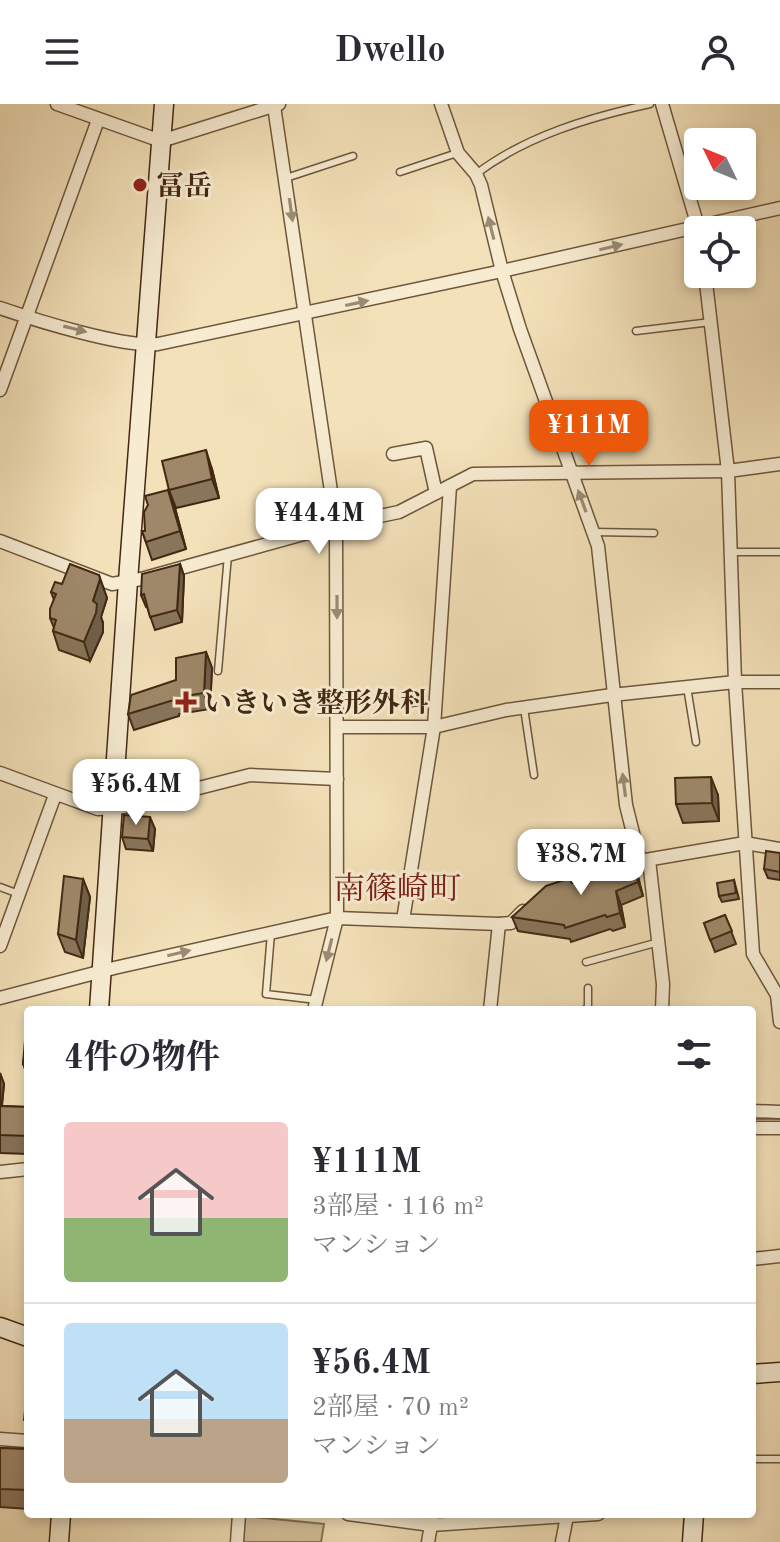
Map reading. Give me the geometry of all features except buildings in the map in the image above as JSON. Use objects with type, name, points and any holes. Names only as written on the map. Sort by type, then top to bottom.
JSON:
[{"type":"street","points":[[57,104],[161,141],[276,105],[336,525],[337,918],[316,1005]]},
{"type":"street","points":[[99,1006],[164,104]]},
{"type":"street","points":[[441,104],[458,153],[476,174],[520,329],[598,546],[626,805],[644,860],[659,942],[662,1006]]},
{"type":"street","points":[[662,104],[695,216]]},
{"type":"street","points":[[0,390],[98,120]]},
{"type":"street","points":[[748,216],[780,208]]},
{"type":"street","points":[[0,308],[147,345],[305,314],[684,231]]},
{"type":"street","points":[[707,288],[728,471],[735,682],[753,954],[777,995],[780,1022]]},
{"type":"street","points":[[393,454],[426,448],[436,493]]},
{"type":"street","points":[[0,541],[112,584],[336,525],[399,512],[473,474],[728,471],[780,464]]},
{"type":"street","points":[[403,920],[434,727],[450,486]]},
{"type":"street","points":[[337,727],[434,727],[524,707],[612,695],[735,682],[780,682]]},
{"type":"street","points":[[0,773],[98,809],[112,809],[250,775],[337,779]]},
{"type":"street","points":[[0,946],[55,795]]},
{"type":"street","points":[[553,890],[644,860],[745,843],[780,849]]},
{"type":"street","points":[[0,998],[103,971],[337,918],[499,924],[511,923],[530,904]]},
{"type":"street","points":[[490,1006],[499,924]]},
{"type":"street","points":[[756,1111],[780,1112]]},
{"type":"street","points":[[756,1128],[780,1128]]},
{"type":"street","points":[[0,1172],[24,1169]]},
{"type":"street","points":[[756,1259],[780,1256]]},
{"type":"street","points":[[0,1327],[24,1336]]},
{"type":"street","points":[[756,1374],[780,1372]]},
{"type":"street","points":[[0,1439],[24,1441]]},
{"type":"street","points":[[59,1542],[61,1518]]},
{"type":"street","points":[[237,1542],[239,1518]]},
{"type":"street","points":[[428,1542],[432,1519],[477,1518]]},
{"type":"street","points":[[562,1542],[567,1518]]},
{"type":"street","points":[[692,1542],[694,1518]]},
{"type":"lane","points":[[476,174],[497,158],[591,117],[650,104]]},
{"type":"lane","points":[[400,172],[458,153]]},
{"type":"lane","points":[[286,178],[353,156]]},
{"type":"lane","points":[[636,331],[711,322]]},
{"type":"lane","points":[[593,532],[654,533]]},
{"type":"lane","points":[[730,552],[780,552]]},
{"type":"lane","points":[[218,671],[228,555]]},
{"type":"lane","points":[[687,687],[696,742]]},
{"type":"lane","points":[[524,707],[534,775]]},
{"type":"lane","points":[[0,887],[19,894]]},
{"type":"lane","points":[[271,932],[266,994],[316,1005]]},
{"type":"lane","points":[[586,962],[659,942]]},
{"type":"lane","points":[[588,988],[588,1006]]},
{"type":"lane","points":[[756,1459],[780,1459]]},
{"type":"shaded area","points":[[244,1518],[324,1524],[321,1542],[243,1542]]},
{"type":"waterway","points":[[756,1118],[780,1118]]},
{"type":"place","name":"冨岳","points":[[140,185]]},
{"type":"place","name":"いきいき整形外科","points":[[186,702]]},
{"type":"district","name":"南篠崎町","points":[[397,888]]}]
